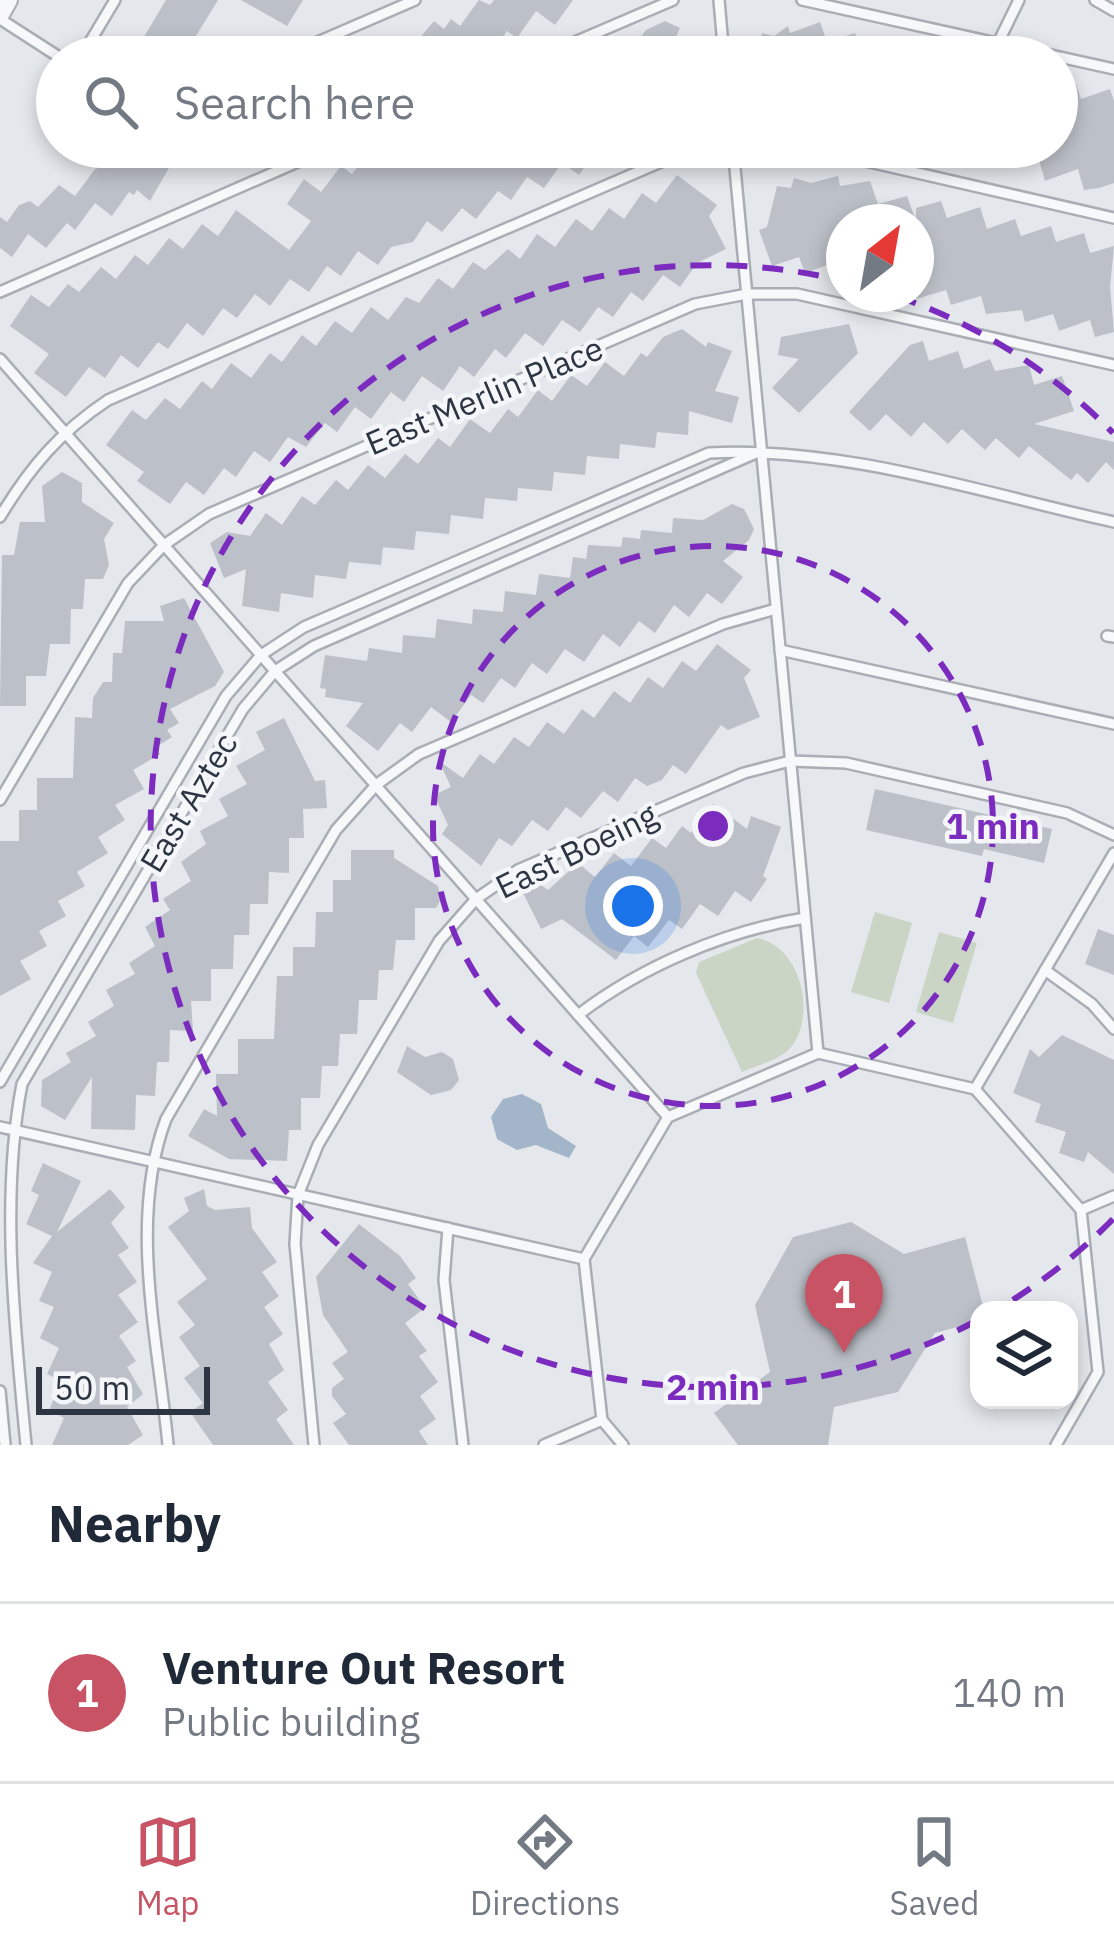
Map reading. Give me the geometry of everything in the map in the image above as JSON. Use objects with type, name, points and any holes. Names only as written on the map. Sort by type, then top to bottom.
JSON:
[{"type":"street","points":[[0,16],[8,0]]},
{"type":"lane","points":[[94,36],[115,0]]},
{"type":"lane","points":[[332,36],[415,0]]},
{"type":"lane","points":[[590,36],[673,0]]},
{"type":"lane","points":[[719,0],[722,36]]},
{"type":"lane","points":[[802,0],[965,36]]},
{"type":"lane","points":[[1002,36],[1019,0]]},
{"type":"lane","points":[[1096,0],[1114,11]]},
{"type":"lane","points":[[0,16],[36,41]]},
{"type":"lane","points":[[1078,61],[1114,69]]},
{"type":"lane","points":[[0,292],[284,168]]},
{"type":"lane","points":[[0,517],[24,476],[63,430],[108,400],[647,168]]},
{"type":"lane","points":[[735,168],[818,1053]]},
{"type":"lane","points":[[896,168],[1114,218]]},
{"type":"lane","name":"East Merlin Place","points":[[0,800],[128,583],[164,545],[209,514],[695,304],[747,294],[797,294],[1114,365]]},
{"type":"lane","points":[[0,359],[668,1117]]},
{"type":"lane","name":"East Aztec","points":[[26,1445],[2,1177],[3,1128],[22,1084],[243,709],[275,671],[314,646],[761,450]]},
{"type":"lane","name":"East Aztec","points":[[0,1082],[226,696],[261,655],[304,627],[709,453],[761,450],[826,457],[1114,522]]},
{"type":"lane","points":[[168,1445],[146,1214],[150,1161],[166,1119],[336,830],[376,785],[419,754],[723,625],[776,610]]},
{"type":"lane","points":[[780,650],[1114,724]]},
{"type":"lane","name":"East Boeing","points":[[314,1445],[295,1244],[298,1195],[319,1145],[439,941],[476,899],[518,870],[744,773],[790,761],[846,763],[1067,813],[1114,835]]},
{"type":"lane","points":[[975,1089],[1114,853]]},
{"type":"lane","points":[[578,1015],[616,986],[753,926],[805,917]]},
{"type":"lane","points":[[1045,970],[1092,1004],[1114,1029]]},
{"type":"lane","points":[[623,1445],[602,1420],[584,1258],[668,1117],[818,1053],[975,1089],[1081,1210],[1098,1372],[1056,1445]]},
{"type":"lane","points":[[3,1128],[584,1258]]},
{"type":"lane","points":[[1081,1210],[1114,1196]]},
{"type":"lane","points":[[448,1228],[444,1280],[463,1445]]},
{"type":"lane","points":[[1098,1372],[1114,1376]]},
{"type":"lane","points":[[0,1391],[5,1445]]},
{"type":"lane","points":[[544,1445],[602,1420]]},
{"type":"green space","points":[[875,912],[912,923],[889,1003],[851,992]]},
{"type":"green space","points":[[939,932],[977,943],[953,1023],[916,1012]]},
{"type":"green space","points":[[757,938],[784,953],[794,967],[803,1016],[787,1051],[742,1072],[696,973],[699,962]]},
{"type":"water","points":[[522,1094],[541,1104],[548,1128],[576,1146],[569,1158],[536,1145],[517,1150],[497,1139],[491,1117],[503,1099]]},
{"type":"building","points":[[166,0],[218,0],[196,36],[145,36]]},
{"type":"building","points":[[241,0],[303,0],[287,26]]},
{"type":"building","points":[[479,0],[490,5],[494,0],[573,0],[555,25],[536,11],[518,36],[507,31],[504,36],[422,36],[434,21],[444,29],[451,19],[460,26]]},
{"type":"building","points":[[665,21],[680,28],[676,36],[642,36]]},
{"type":"building","points":[[820,22],[825,36],[774,36],[788,26],[790,33]]},
{"type":"building","points":[[1110,89],[1114,183],[1084,190],[1078,169],[1045,181],[1041,168],[1078,168],[1078,90],[1081,99]]},
{"type":"building","points":[[169,168],[150,201],[137,190],[134,195],[129,192],[112,216],[95,203],[75,230],[67,223],[46,248],[28,234],[12,257],[0,248],[0,217],[7,222],[19,205],[30,201],[38,207],[59,185],[75,196],[95,169]]},
{"type":"building","points":[[339,168],[352,174],[357,168],[558,168],[544,188],[527,177],[511,200],[498,191],[476,219],[462,208],[442,232],[427,221],[413,242],[391,247],[378,265],[358,251],[341,276],[327,266],[309,292],[290,279],[270,306],[255,294],[237,318],[223,308],[203,336],[187,323],[168,349],[158,342],[138,368],[121,355],[105,378],[89,367],[66,397],[34,373],[49,354],[10,326],[31,295],[49,307],[68,284],[79,292],[101,267],[116,279],[135,255],[148,265],[169,238],[183,249],[202,224],[218,236],[236,210],[289,250],[311,221],[287,204],[304,179],[321,192]]},
{"type":"building","points":[[677,175],[717,205],[709,216],[726,249],[697,263],[680,287],[663,275],[643,301],[631,292],[613,317],[598,307],[580,332],[562,320],[543,346],[525,333],[506,358],[495,349],[474,377],[460,366],[443,391],[422,376],[404,402],[391,392],[371,419],[355,407],[337,432],[325,423],[306,447],[288,437],[270,462],[254,451],[236,477],[224,468],[204,495],[186,482],[170,504],[137,481],[144,472],[106,445],[132,410],[146,420],[165,398],[180,409],[202,381],[212,389],[231,363],[251,378],[270,353],[282,362],[302,335],[316,346],[335,321],[352,333],[371,307],[388,320],[406,297],[419,303],[438,278],[453,289],[473,262],[485,270],[508,249],[520,259],[537,234],[555,247],[576,219],[592,231],[609,208],[624,219],[642,193],[656,203]]},
{"type":"building","points":[[838,176],[840,186],[870,181],[878,204],[826,204],[826,265],[805,273],[799,257],[772,266],[759,230],[767,227],[777,186],[791,188],[794,178],[811,183]]},
{"type":"building","points":[[907,196],[910,204],[878,204]]},
{"type":"building","points":[[941,201],[947,218],[980,207],[987,229],[1015,219],[1021,236],[1051,226],[1056,242],[1084,233],[1090,253],[1114,246],[1110,287],[1114,332],[1095,337],[1090,320],[1059,331],[1053,314],[1025,322],[1022,310],[986,314],[981,296],[951,305],[946,290],[934,294],[934,204],[930,204]]},
{"type":"building","points":[[849,324],[858,353],[799,413],[772,388],[799,359],[778,355],[781,337]]},
{"type":"building","points":[[682,329],[706,347],[708,342],[732,351],[715,391],[739,397],[732,423],[689,411],[688,435],[657,432],[655,448],[620,444],[619,459],[587,456],[585,475],[554,472],[552,491],[518,488],[517,501],[485,498],[483,519],[451,515],[449,534],[416,531],[414,550],[383,547],[381,565],[349,562],[346,579],[315,575],[313,598],[281,593],[279,612],[242,606],[246,569],[224,578],[210,543],[227,532],[250,536],[266,513],[282,525],[302,496],[315,505],[336,480],[348,490],[368,465],[385,478],[405,454],[418,464],[438,438],[450,447],[470,419],[490,433],[508,409],[518,417],[538,390],[552,401],[571,375],[587,386],[605,362],[624,376],[641,353],[647,357],[663,337]]},
{"type":"building","points":[[923,341],[929,361],[958,351],[964,369],[990,359],[995,371],[1029,365],[1034,385],[1062,376],[1074,411],[1034,424],[1114,442],[1114,470],[1106,462],[1088,483],[1077,473],[1071,480],[1029,446],[1019,458],[996,438],[985,450],[962,429],[948,444],[924,422],[911,437],[886,414],[870,431],[849,412],[910,345]]},
{"type":"building","points":[[62,472],[82,483],[82,502],[114,523],[104,539],[109,565],[103,579],[85,579],[83,609],[71,609],[70,644],[50,644],[46,676],[26,676],[26,706],[0,706],[2,555],[14,555],[20,522],[45,522],[42,486]]},
{"type":"building","points":[[732,504],[744,509],[754,529],[749,540],[723,561],[743,577],[722,604],[707,593],[689,617],[674,605],[655,633],[639,621],[620,647],[603,634],[584,662],[565,649],[547,674],[532,663],[515,688],[501,678],[483,703],[471,695],[451,722],[431,707],[412,732],[400,723],[378,751],[346,726],[363,703],[325,697],[326,689],[320,688],[325,655],[367,661],[369,648],[402,653],[403,635],[435,638],[437,619],[472,624],[473,609],[503,612],[505,591],[536,595],[539,574],[570,578],[573,557],[586,559],[588,545],[621,547],[623,537],[640,539],[641,530],[672,533],[673,518],[703,520]]},
{"type":"building","points":[[184,598],[224,672],[215,686],[170,709],[179,723],[167,730],[172,737],[156,747],[160,754],[133,770],[144,789],[115,805],[125,820],[98,837],[108,853],[77,872],[85,886],[58,901],[66,916],[39,931],[47,946],[20,961],[31,979],[0,996],[0,841],[19,841],[19,810],[37,810],[37,778],[73,778],[75,717],[92,718],[93,698],[103,682],[112,682],[113,653],[122,653],[125,621],[164,621],[160,606]]},
{"type":"building","points":[[717,644],[751,670],[744,678],[760,717],[728,730],[721,725],[686,774],[673,765],[662,780],[647,786],[635,778],[618,802],[603,791],[581,818],[566,807],[548,831],[532,820],[512,846],[499,838],[481,866],[442,834],[448,825],[434,795],[451,787],[439,761],[463,778],[480,754],[494,764],[514,737],[529,747],[547,722],[564,734],[582,709],[594,718],[614,691],[630,703],[648,677],[663,688],[682,661],[696,671]]},
{"type":"building","points":[[284,718],[315,781],[325,780],[327,808],[303,809],[304,838],[289,838],[289,873],[269,872],[268,904],[250,904],[249,935],[234,935],[233,969],[211,969],[211,1001],[191,1001],[193,1031],[170,1030],[169,1062],[157,1062],[155,1096],[136,1095],[135,1130],[91,1129],[92,1077],[65,1120],[41,1106],[42,1080],[71,1062],[66,1053],[96,1036],[88,1022],[114,1006],[106,990],[135,974],[129,963],[155,946],[145,927],[170,910],[163,899],[191,881],[181,862],[206,844],[200,831],[228,816],[219,799],[247,784],[236,766],[265,750],[256,732]]},
{"type":"building","points":[[875,789],[1052,829],[1044,863],[984,849],[982,856],[866,830]]},
{"type":"building","points":[[713,804],[747,829],[751,816],[781,827],[763,876],[767,879],[751,902],[735,891],[718,916],[700,904],[682,929],[669,920],[648,947],[634,936],[616,960],[562,919],[541,929],[523,893],[541,885],[548,890],[578,863],[595,877],[614,853],[631,866],[652,838],[666,848],[682,826],[691,833]]},
{"type":"building","points":[[351,850],[394,850],[394,858],[438,886],[441,899],[436,908],[415,908],[415,940],[396,940],[393,970],[379,970],[377,1000],[359,1000],[357,1034],[340,1034],[338,1066],[322,1066],[320,1098],[301,1098],[301,1130],[289,1130],[287,1161],[229,1159],[188,1136],[204,1109],[217,1116],[216,1074],[238,1074],[238,1039],[274,1039],[277,976],[293,976],[293,947],[315,947],[316,912],[333,912],[333,880],[351,880]]},
{"type":"building","points":[[1098,929],[1114,935],[1114,975],[1085,964]]},
{"type":"building","points":[[1062,1035],[1114,1060],[1114,1174],[1088,1152],[1084,1162],[1059,1153],[1066,1132],[1035,1122],[1041,1104],[1013,1093],[1030,1049],[1039,1057]]},
{"type":"building","points":[[407,1046],[425,1057],[442,1052],[453,1059],[459,1080],[451,1090],[431,1095],[397,1072]]},
{"type":"building","points":[[43,1163],[81,1181],[57,1232],[110,1189],[125,1207],[111,1223],[129,1248],[118,1255],[137,1282],[118,1295],[138,1322],[119,1336],[136,1361],[127,1367],[143,1394],[127,1407],[143,1435],[128,1445],[52,1445],[64,1418],[49,1410],[62,1381],[47,1374],[59,1348],[40,1338],[54,1307],[39,1301],[52,1272],[33,1263],[52,1236],[26,1224],[39,1195],[31,1191]]},
{"type":"building","points":[[204,1189],[207,1206],[215,1210],[250,1207],[252,1228],[277,1262],[262,1272],[279,1296],[264,1307],[283,1334],[269,1344],[284,1370],[268,1382],[288,1410],[276,1419],[294,1445],[213,1445],[190,1412],[203,1403],[184,1378],[200,1366],[179,1337],[195,1325],[177,1302],[207,1279],[168,1227],[189,1211],[184,1198]]},
{"type":"building","points":[[851,1222],[904,1254],[965,1237],[982,1301],[970,1301],[970,1323],[935,1333],[898,1392],[834,1407],[828,1445],[738,1445],[714,1413],[770,1372],[755,1305],[793,1237]]},
{"type":"building","points":[[359,1224],[400,1256],[416,1278],[408,1284],[425,1308],[405,1323],[427,1351],[419,1356],[438,1382],[420,1396],[436,1419],[419,1431],[428,1445],[349,1445],[333,1423],[346,1414],[332,1396],[332,1388],[344,1379],[332,1363],[348,1352],[323,1315],[316,1277]]},
{"type":"place","name":"Venture Out Resort","points":[[844,1353]]}]
